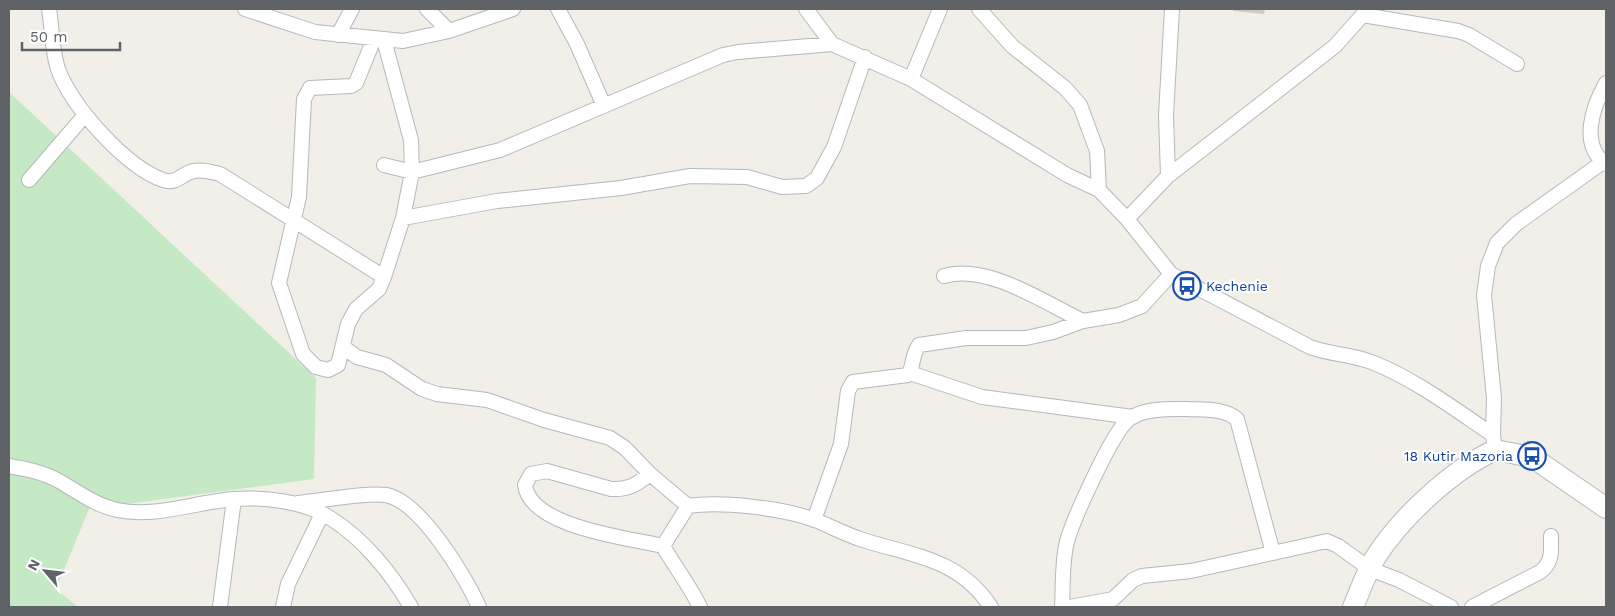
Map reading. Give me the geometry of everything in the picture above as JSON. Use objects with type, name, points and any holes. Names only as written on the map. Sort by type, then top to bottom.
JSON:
[{"type":"main road","points":[[1353,607],[1375,558],[1392,537],[1442,485],[1494,442],[1532,457],[1605,503]]},
{"type":"street","points":[[49,9],[58,69],[85,115],[98,132],[125,155],[163,180],[176,182],[192,171],[206,170],[236,184],[384,277]]},
{"type":"street","points":[[246,9],[315,32],[403,41],[449,30],[513,9]]},
{"type":"street","points":[[338,35],[352,9]]},
{"type":"street","points":[[427,9],[449,30]]},
{"type":"street","points":[[558,9],[573,36],[604,106]]},
{"type":"street","points":[[806,9],[832,44]]},
{"type":"street","points":[[911,80],[940,9]]},
{"type":"street","points":[[979,9],[1012,46],[1065,88],[1080,105],[1097,151],[1099,190]]},
{"type":"street","points":[[1168,176],[1166,115],[1172,9]]},
{"type":"street","points":[[1127,219],[1168,176],[1335,46],[1366,12],[1458,31],[1469,35],[1517,64]]},
{"type":"street","points":[[379,40],[411,140],[412,172],[403,218],[379,289],[356,309],[348,324],[338,365],[328,370],[316,367],[303,354],[279,283],[299,197],[300,137],[306,93],[310,88],[351,86],[356,83],[379,40]]},
{"type":"street","points":[[384,165],[412,172],[500,150],[723,55],[832,44],[865,57],[911,80],[1067,175],[1099,190],[1127,219],[1171,274],[1310,347],[1327,353],[1358,358],[1385,368],[1494,442]]},
{"type":"street","points":[[403,218],[497,201],[622,188],[690,176],[747,177],[782,187],[806,186],[817,178],[831,154],[865,57]]},
{"type":"street","points":[[1494,442],[1494,398],[1484,295],[1488,266],[1497,242],[1516,224],[1605,163],[1594,150],[1590,124],[1606,83]]},
{"type":"street","points":[[29,180],[85,115]]},
{"type":"street","points":[[944,276],[956,272],[1001,281],[1083,321]]},
{"type":"street","points":[[910,373],[912,357],[919,345],[966,338],[1026,338],[1053,332],[1083,321],[1119,315],[1142,306],[1171,274]]},
{"type":"street","points":[[343,347],[357,357],[386,365],[410,382],[430,392],[487,400],[544,420],[610,438],[625,448],[650,474],[688,506],[702,504],[770,510],[814,520],[850,536],[880,546],[912,552],[949,568],[975,587],[991,607]]},
{"type":"street","points":[[814,520],[841,444],[850,385],[861,380],[908,375],[910,373],[982,397],[1133,417],[1165,409],[1223,411],[1237,419],[1273,553]]},
{"type":"street","points":[[1062,607],[1065,547],[1072,524],[1121,427],[1133,417]]},
{"type":"street","points":[[9,466],[34,470],[58,480],[95,503],[117,510],[140,512],[234,499],[292,504],[386,495],[405,503],[455,561],[469,584],[479,607]]},
{"type":"street","points":[[650,474],[632,488],[621,490],[611,489],[548,471],[531,474],[525,485],[532,502],[550,516],[587,529],[663,546],[679,575],[692,590],[700,607]]},
{"type":"street","points":[[220,607],[234,499]]},
{"type":"street","points":[[292,504],[329,517],[363,544],[383,567],[411,607]]},
{"type":"street","points":[[663,546],[688,506]]},
{"type":"street","points":[[283,607],[288,584],[322,514]]},
{"type":"street","points":[[1472,607],[1548,566],[1551,560],[1551,536]]},
{"type":"street","points":[[1070,607],[1113,598],[1133,580],[1142,576],[1191,571],[1328,541],[1370,569],[1399,580],[1451,607]]},
{"type":"green space","points":[[9,92],[316,378],[314,479],[89,509],[56,589],[78,607],[9,607]]},
{"type":"building","points":[[1233,9],[1265,9],[1264,14],[1233,11]]},
{"type":"place","name":"Kechenie","points":[[1187,286]]},
{"type":"place","name":"18 Kutir Mazoria","points":[[1532,456]]}]
